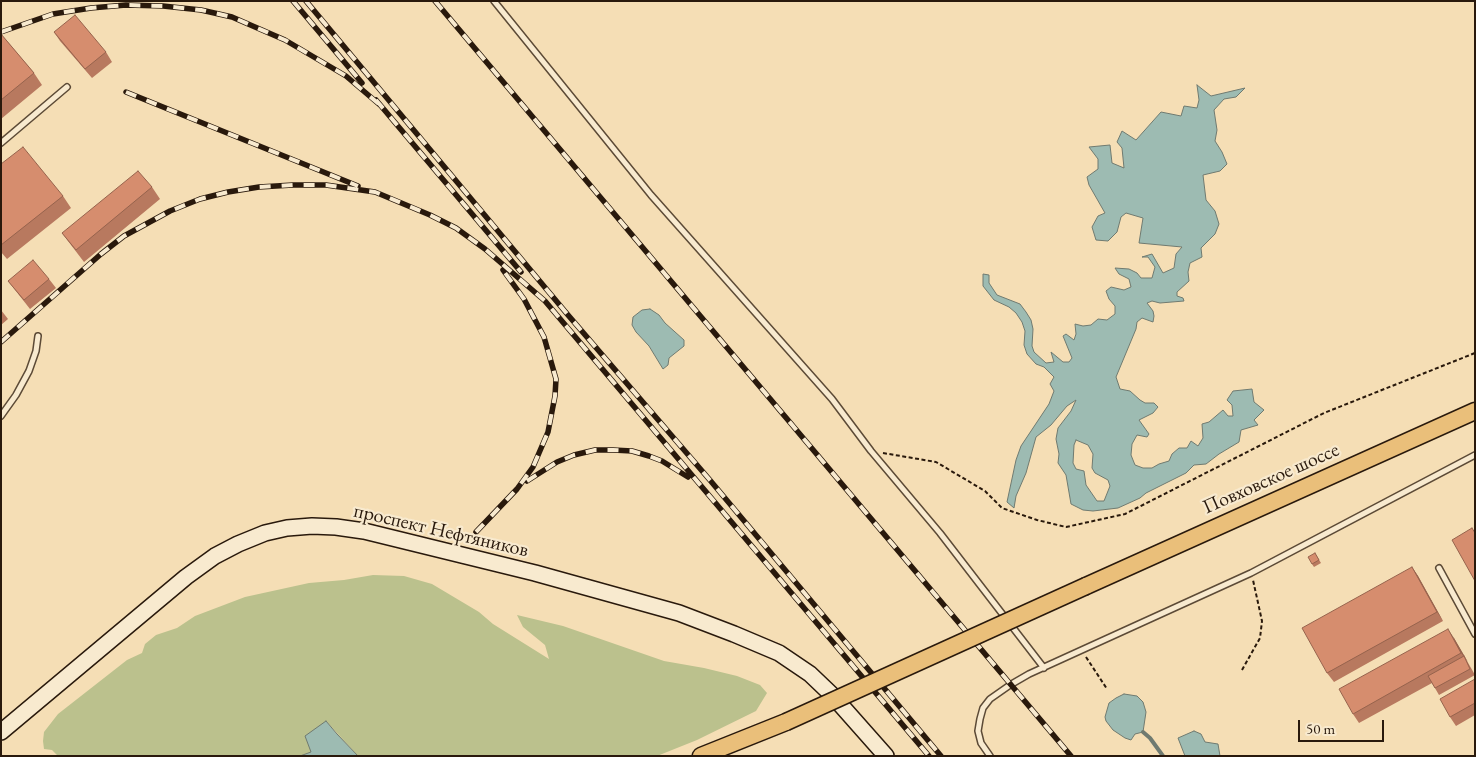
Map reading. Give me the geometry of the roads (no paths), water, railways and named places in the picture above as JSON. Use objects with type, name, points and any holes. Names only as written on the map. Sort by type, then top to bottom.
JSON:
[{"type":"main road","name":"Повховское шоссе","points":[[701,756],[786,722],[1475,411]]},
{"type":"main road","name":"проспект Нефтяников","points":[[1,732],[186,577],[215,556],[265,532],[312,526],[364,531],[535,573],[679,613],[734,634],[779,654],[810,674],[832,695],[886,756]]},
{"type":"lane","points":[[494,1],[651,195],[832,399],[871,451],[940,533],[1044,668]]},
{"type":"lane","points":[[1,143],[67,87]]},
{"type":"lane","points":[[1,416],[16,395],[29,371],[36,351],[38,336]]},
{"type":"lane","points":[[990,756],[981,743],[978,731],[983,708],[999,692],[1029,674],[1251,573],[1475,455]]},
{"type":"lane","points":[[1439,568],[1475,634]]},
{"type":"water","points":[[1197,85],[1211,96],[1245,88],[1236,97],[1224,99],[1214,110],[1217,130],[1215,141],[1227,164],[1220,171],[1203,175],[1206,200],[1215,211],[1219,224],[1215,234],[1201,248],[1202,257],[1190,263],[1189,281],[1177,292],[1177,296],[1183,298],[1184,301],[1160,303],[1152,301],[1147,303],[1153,311],[1153,322],[1142,318],[1137,322],[1136,329],[1116,377],[1120,389],[1130,391],[1145,403],[1154,403],[1158,407],[1153,413],[1139,420],[1149,434],[1147,437],[1137,435],[1132,444],[1131,455],[1135,465],[1143,468],[1152,468],[1169,461],[1172,454],[1179,448],[1187,448],[1191,441],[1198,446],[1203,438],[1202,424],[1209,422],[1223,410],[1228,416],[1233,416],[1232,405],[1227,400],[1233,391],[1252,389],[1254,402],[1264,410],[1254,420],[1258,425],[1241,430],[1239,442],[1206,464],[1194,465],[1186,473],[1146,493],[1140,498],[1118,508],[1093,511],[1083,510],[1071,504],[1066,475],[1058,463],[1059,454],[1056,439],[1058,428],[1071,411],[1076,400],[1067,406],[1051,425],[1036,437],[1026,473],[1016,496],[1014,508],[1007,502],[1016,460],[1021,446],[1049,404],[1054,391],[1050,384],[1054,377],[1044,367],[1036,364],[1027,354],[1024,345],[1025,331],[1022,322],[1009,307],[994,300],[983,286],[983,274],[989,275],[989,283],[997,295],[1020,304],[1026,312],[1031,320],[1033,329],[1032,346],[1034,352],[1046,363],[1054,362],[1051,352],[1063,362],[1069,362],[1072,358],[1063,336],[1066,334],[1074,340],[1076,334],[1075,324],[1091,325],[1098,319],[1107,320],[1115,314],[1115,306],[1109,299],[1106,291],[1111,287],[1124,290],[1131,287],[1129,279],[1119,274],[1115,268],[1129,269],[1137,273],[1141,278],[1152,278],[1155,267],[1148,257],[1142,257],[1152,254],[1163,273],[1174,268],[1176,254],[1182,247],[1139,243],[1143,218],[1126,213],[1121,217],[1117,232],[1108,241],[1096,240],[1092,227],[1098,216],[1105,213],[1089,185],[1087,177],[1098,169],[1098,159],[1089,147],[1110,145],[1112,163],[1124,168],[1122,148],[1117,142],[1122,131],[1136,140],[1161,112],[1181,116],[1184,106],[1197,108],[1199,100]],"holes":[[[1076,440],[1088,445],[1093,454],[1092,468],[1095,473],[1108,480],[1110,486],[1104,501],[1097,501],[1086,485],[1084,471],[1076,469],[1073,463]]]},
{"type":"water","points":[[650,309],[659,315],[684,340],[684,346],[669,358],[668,365],[663,369],[649,346],[632,325],[633,317],[642,310]]},
{"type":"water","points":[[1124,694],[1137,696],[1143,702],[1146,712],[1143,732],[1135,734],[1131,740],[1113,730],[1105,717],[1109,703]]},
{"type":"water","points":[[326,721],[358,756],[300,756],[311,752],[305,736]]},
{"type":"water","points":[[1194,731],[1201,734],[1205,742],[1218,744],[1220,756],[1185,756],[1178,738]]},
{"type":"waterway","points":[[1143,732],[1150,738],[1163,756]]},
{"type":"railway","points":[[293,1],[362,83]]},
{"type":"railway","points":[[306,1],[568,315],[709,479],[941,756]]},
{"type":"railway","points":[[435,1],[1071,756]]},
{"type":"railway","points":[[1,32],[53,14],[91,8],[126,5],[201,10],[232,17],[285,40],[346,76],[380,105]]},
{"type":"railway","points":[[126,92],[358,186]]},
{"type":"railway","points":[[376,100],[521,272]]},
{"type":"railway","points":[[1,342],[124,236],[170,211],[200,199],[259,187],[326,185],[375,192],[430,215],[456,228],[485,249],[545,301],[929,756]]},
{"type":"railway","points":[[476,532],[517,489],[533,467],[548,432],[555,396],[556,379],[544,337],[524,299],[503,270]]},
{"type":"railway","points":[[527,481],[557,462],[574,455],[595,450],[632,451],[662,461],[688,477]]}]
